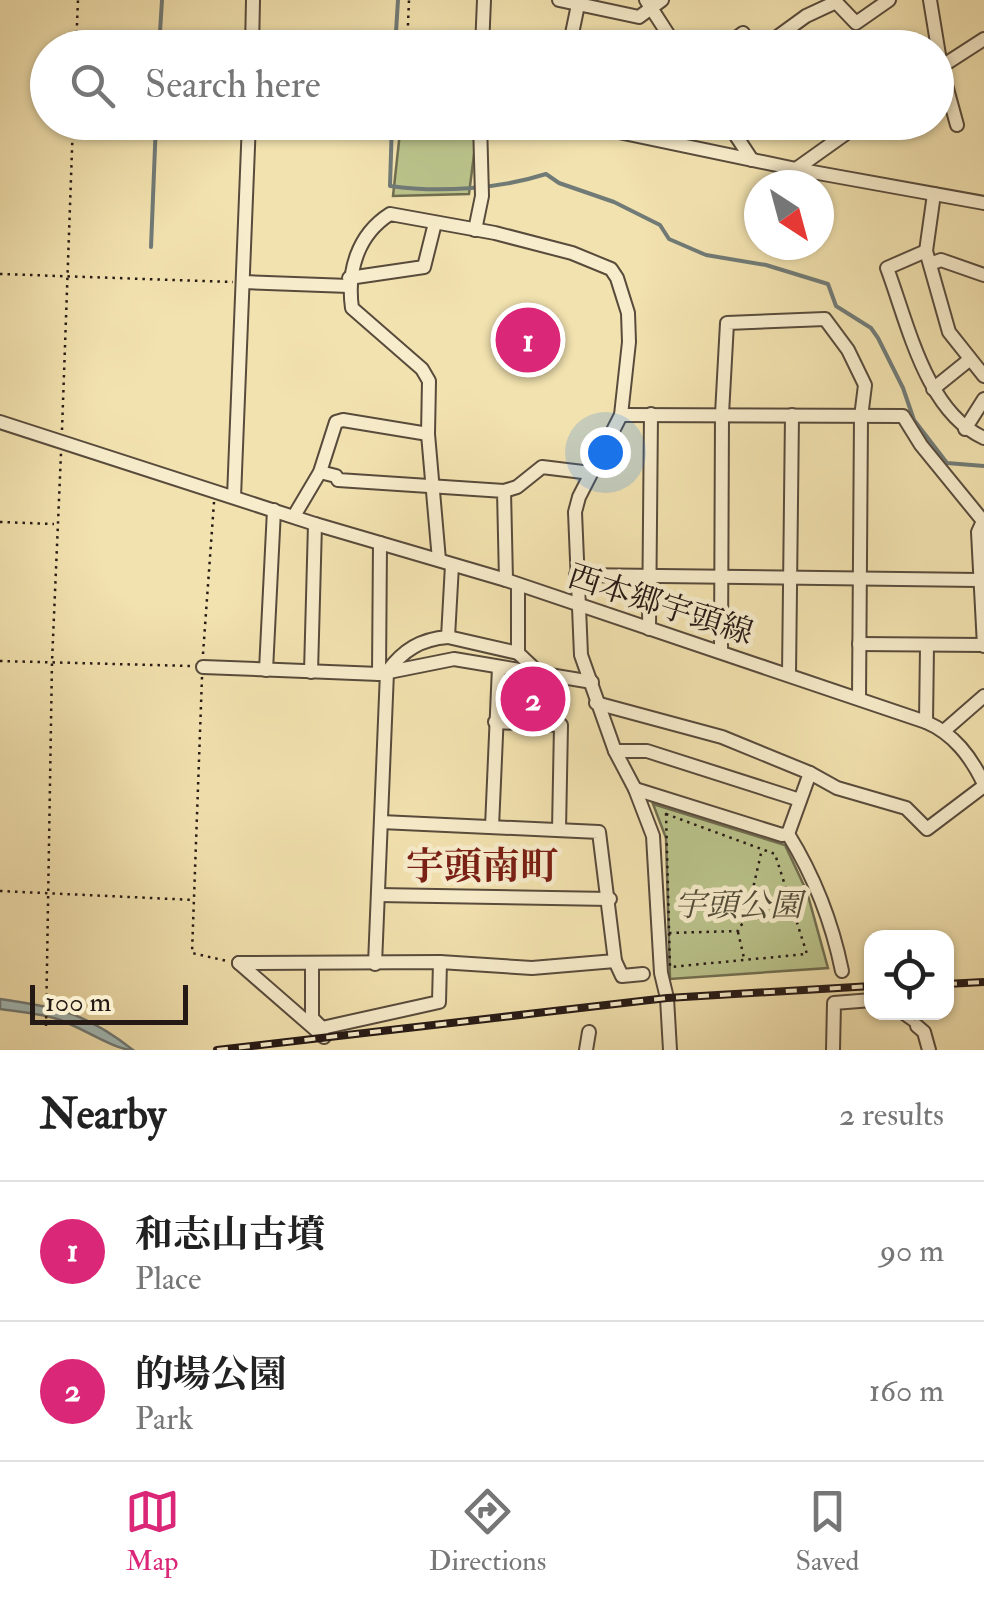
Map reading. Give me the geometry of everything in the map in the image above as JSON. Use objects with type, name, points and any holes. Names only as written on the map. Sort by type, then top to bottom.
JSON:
[{"type":"street","points":[[253,30],[254,0]]},
{"type":"street","points":[[483,30],[484,0]]},
{"type":"street","points":[[560,0],[639,17],[653,3],[667,30]]},
{"type":"street","points":[[787,30],[835,1],[856,24],[890,0]]},
{"type":"street","points":[[930,0],[934,30]]},
{"type":"street","points":[[573,30],[579,2]]},
{"type":"street","points":[[954,59],[984,39]]},
{"type":"street","points":[[954,118],[956,125]]},
{"type":"street","points":[[234,496],[248,140]]},
{"type":"street","points":[[476,230],[482,196],[480,140]]},
{"type":"street","points":[[657,140],[984,203]]},
{"type":"street","points":[[739,140],[752,160]]},
{"type":"street","points":[[796,169],[837,140]]},
{"type":"street","points":[[934,194],[928,257],[949,332],[984,376]]},
{"type":"street","points":[[448,637],[446,562],[428,434],[429,381],[352,308],[349,282],[358,252],[380,220],[390,214],[572,253],[612,269],[618,278],[628,313],[629,342],[621,415],[575,512],[581,655],[615,751],[653,836],[670,1050]]},
{"type":"street","points":[[243,282],[349,282],[424,267],[435,223]]},
{"type":"street","points":[[984,275],[928,257],[886,268],[933,390],[965,429],[984,438]]},
{"type":"street","points":[[721,652],[722,414],[727,323],[824,319],[848,350],[865,384],[859,698]]},
{"type":"street","points":[[933,390],[969,360]]},
{"type":"street","points":[[965,429],[984,398]]},
{"type":"street","points":[[649,629],[651,414]]},
{"type":"street","points":[[621,415],[903,416],[921,444],[984,520],[978,532],[984,646],[859,644]]},
{"type":"street","points":[[789,676],[792,415]]},
{"type":"street","points":[[0,422],[274,510],[266,670]]},
{"type":"street","points":[[294,516],[320,472],[336,422],[428,434]]},
{"type":"street","points":[[320,472],[338,480],[504,491],[542,467],[591,473]]},
{"type":"street","points":[[504,491],[518,653]]},
{"type":"street","name":"西本郷宇頭線","points":[[274,510],[512,582],[926,722],[945,730],[975,764],[984,785]]},
{"type":"street","points":[[311,672],[315,524]]},
{"type":"street","points":[[375,964],[383,673],[380,543]]},
{"type":"street","points":[[576,575],[979,580]]},
{"type":"street","points":[[383,673],[422,640],[448,637],[518,653],[540,674]]},
{"type":"street","points":[[926,722],[927,646]]},
{"type":"street","points":[[202,667],[383,673],[454,659],[592,682]]},
{"type":"street","points":[[492,827],[499,667]]},
{"type":"street","points":[[945,730],[984,696]]},
{"type":"street","points":[[596,703],[722,737],[810,773],[836,788],[906,808],[927,829],[984,785]]},
{"type":"street","points":[[495,722],[562,724],[560,830]]},
{"type":"street","points":[[615,751],[647,752],[800,800]]},
{"type":"street","points":[[810,773],[788,834],[808,870],[834,935],[842,971]]},
{"type":"street","points":[[635,789],[788,834]]},
{"type":"street","points":[[380,822],[600,832],[616,961],[622,976],[643,974]]},
{"type":"street","points":[[378,895],[610,899]]},
{"type":"street","points":[[240,964],[440,962],[532,968],[616,961]]},
{"type":"street","points":[[312,964],[312,1018],[322,1028],[439,1002],[440,962]]},
{"type":"street","points":[[240,964],[324,1037]]},
{"type":"street","points":[[833,1050],[834,1004],[864,1001]]},
{"type":"street","points":[[917,1026],[924,1032],[929,1050]]},
{"type":"street","points":[[586,1050],[589,1032]]},
{"type":"lane","points":[[908,1020],[917,1026]]},
{"type":"path","points":[[77,30],[78,0]]},
{"type":"path","points":[[408,30],[409,0]]},
{"type":"path","points":[[46,1026],[56,524],[73,140]]},
{"type":"path","points":[[0,274],[243,282]]},
{"type":"path","points":[[215,491],[202,667],[192,952],[240,964]]},
{"type":"path","points":[[0,522],[56,524]]},
{"type":"path","points":[[0,661],[202,667]]},
{"type":"path","points":[[666,814],[762,849],[775,854],[807,954],[670,967],[666,814]]},
{"type":"path","points":[[744,960],[738,931],[747,915],[762,849]]},
{"type":"path","points":[[0,891],[196,900]]},
{"type":"path","points":[[747,915],[762,918]]},
{"type":"path","points":[[669,933],[738,931]]},
{"type":"green space","points":[[399,140],[476,140],[469,194],[393,196]]},
{"type":"green space","points":[[505,678],[563,684],[559,719],[503,714]]},
{"type":"green space","name":"宇頭公園","points":[[653,804],[785,845],[807,892],[828,968],[670,979],[666,838]]},
{"type":"water","points":[[0,999],[71,1014],[133,1050],[57,1019],[0,1009]]},
{"type":"waterway","points":[[160,30],[162,0]]},
{"type":"waterway","points":[[396,30],[398,0]]},
{"type":"waterway","points":[[151,247],[155,140]]},
{"type":"waterway","points":[[391,140],[390,186],[469,188],[546,174],[660,225],[669,239],[706,255],[766,265],[828,284],[836,306],[871,328],[878,338],[914,420],[947,463],[984,466]]},
{"type":"railway","points":[[954,984],[984,982]]},
{"type":"railway","points":[[217,1050],[667,998],[864,986]]},
{"type":"place","name":"和志山古墳","points":[[528,340]]},
{"type":"place","name":"的場公園","points":[[533,699]]},
{"type":"district","name":"宇頭南町","points":[[482,866]]}]
